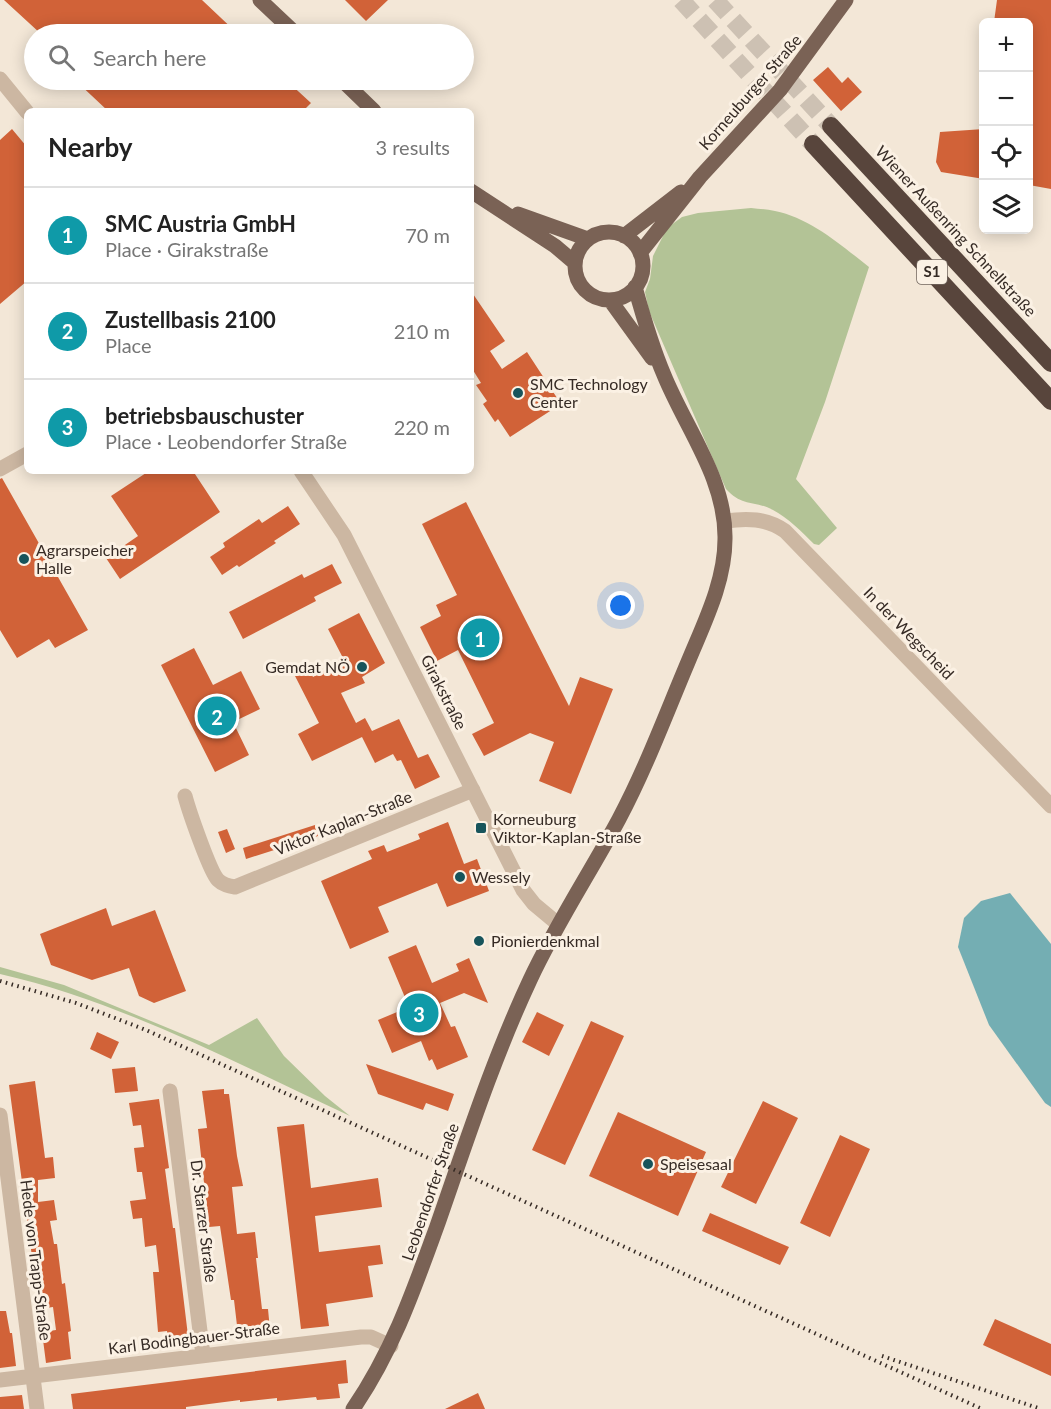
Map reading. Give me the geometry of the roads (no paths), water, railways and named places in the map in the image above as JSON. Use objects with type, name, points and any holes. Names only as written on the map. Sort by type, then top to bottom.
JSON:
[{"type":"highway","name":"Wiener Außenring Schnellstraße","points":[[831,126],[1051,363]]},
{"type":"highway","name":"S1","points":[[813,144],[1051,401]]},
{"type":"main road","points":[[260,0],[285,24]]},
{"type":"main road","name":"Korneuburger Straße","points":[[640,253],[700,177],[780,90],[846,0]]},
{"type":"main road","points":[[352,90],[371,108]]},
{"type":"main road","name":"Korneuburger Straße","points":[[624,236],[700,177]]},
{"type":"main road","points":[[474,193],[555,246],[575,263]]},
{"type":"main road","points":[[492,204],[588,239]]},
{"type":"main road","points":[[609,232],[624,236],[640,253],[641,274],[635,287],[624,296],[610,300],[599,298],[585,290],[578,280],[575,263],[579,250],[588,239],[602,233],[609,232]]},
{"type":"main road","points":[[635,287],[664,375]]},
{"type":"main road","points":[[610,300],[664,375]]},
{"type":"main road","name":"Leobendorfer Straße","points":[[353,1409],[369,1386],[391,1346],[408,1308],[484,1090],[530,981],[558,924],[620,816],[664,719],[714,598],[723,559],[725,521],[713,477],[664,375]]},
{"type":"street","points":[[0,79],[24,108]]},
{"type":"street","points":[[0,469],[24,456]]},
{"type":"street","name":"Girakstraße","points":[[303,474],[344,535],[523,890],[534,904],[558,924]]},
{"type":"street","name":"In der Wegscheid","points":[[725,521],[763,520],[785,531],[1051,806]]},
{"type":"street","name":"Viktor Kaplan-Straße","points":[[184,796],[216,879],[226,886],[235,887],[473,790]]},
{"type":"street","name":"Dr. Starzer Straße","points":[[170,1091],[203,1355]]},
{"type":"street","name":"Hede von Trapp-Straße","points":[[0,1115],[37,1409]]},
{"type":"street","name":"Karl Bodingbauer-Straße","points":[[0,1380],[361,1337],[371,1337],[391,1346]]},
{"type":"water","points":[[1010,893],[1051,944],[1051,1107],[1045,1103],[989,1025],[958,947],[964,918],[981,901]]},
{"type":"tunnel","points":[[681,0],[813,144]]},
{"type":"tunnel","points":[[715,0],[831,126]]},
{"type":"railway","points":[[0,981],[76,1003],[146,1030],[982,1409]]},
{"type":"railway","points":[[882,1356],[1041,1409]]},
{"type":"place","name":"SMC Technology Center","points":[[518,393]]},
{"type":"place","name":"Agrarspeicher Halle","points":[[24,559]]},
{"type":"place","name":"SMC Austria GmbH","points":[[480,638]]},
{"type":"place","name":"Gemdat NÖ","points":[[362,667]]},
{"type":"place","name":"Zustellbasis 2100","points":[[217,716]]},
{"type":"place","name":"Korneuburg Viktor-Kaplan-Straße","points":[[481,828]]},
{"type":"place","name":"Wessely","points":[[460,877]]},
{"type":"place","name":"Pionierdenkmal","points":[[479,941]]},
{"type":"place","name":"betriebsbauschuster","points":[[419,1013]]},
{"type":"place","name":"Speisesaal","points":[[648,1164]]}]
